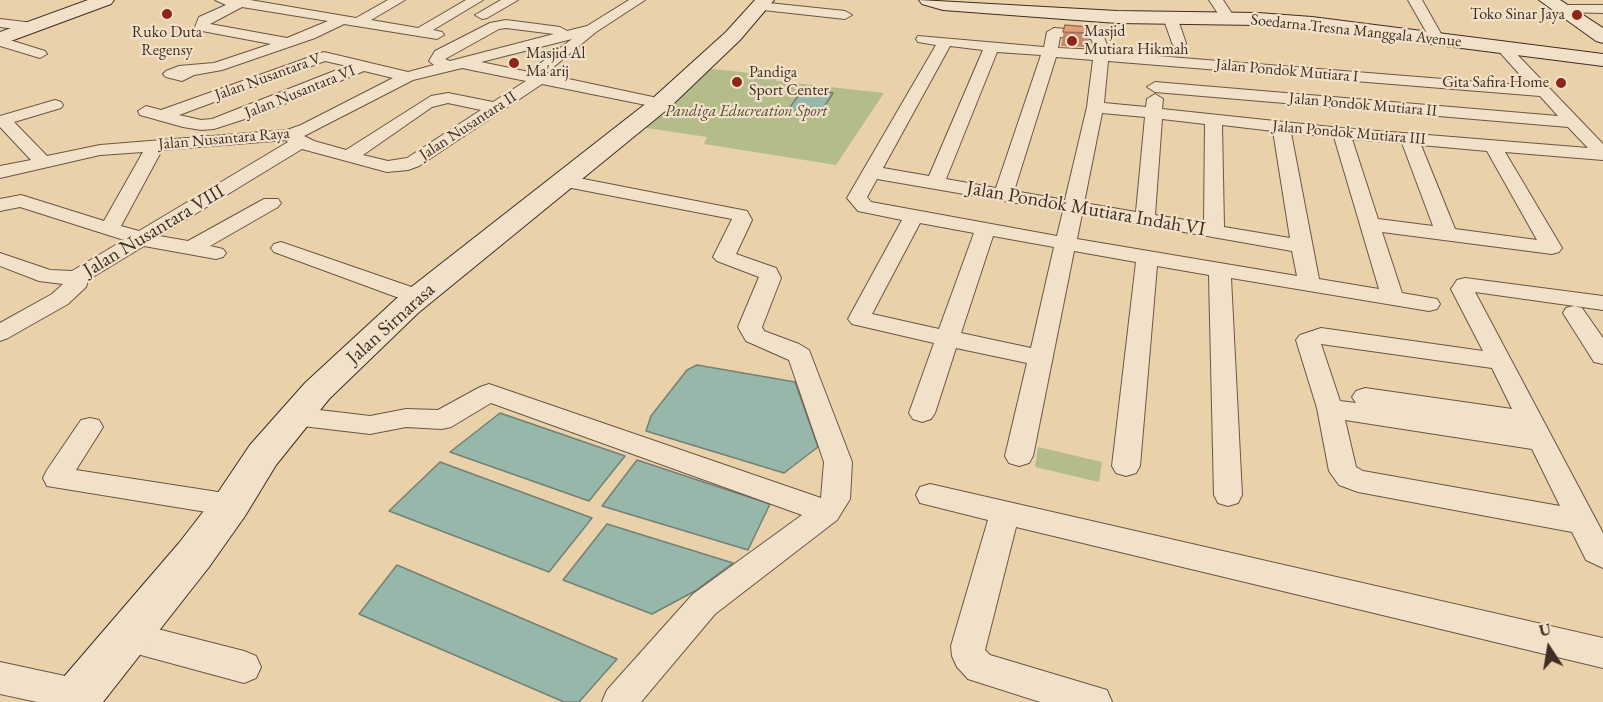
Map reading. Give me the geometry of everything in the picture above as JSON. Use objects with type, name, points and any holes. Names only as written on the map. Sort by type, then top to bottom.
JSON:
[{"type":"main road","name":"Soedarna Tresna Manggala Avenue","points":[[928,0],[955,6],[1117,17],[1170,17],[1222,7],[1312,23],[1437,39],[1510,55],[1603,60]]},
{"type":"main road","points":[[0,40],[96,1]]},
{"type":"main road","name":"Jalan Sirnarasa","points":[[76,699],[194,555],[231,505],[262,455],[317,391],[418,297],[563,181],[733,36],[762,3]]},
{"type":"main road","points":[[1555,4],[1603,37]]},
{"type":"street","points":[[222,0],[243,1],[437,35]]},
{"type":"street","points":[[298,12],[323,0]]},
{"type":"street","points":[[190,71],[217,67],[288,43],[398,0]]},
{"type":"street","points":[[420,32],[476,0]]},
{"type":"street","points":[[482,15],[511,0]]},
{"type":"street","name":"Jalan Nusantara Raya","points":[[0,172],[100,150],[294,138],[364,97],[408,77],[584,31],[638,0]]},
{"type":"street","points":[[1415,0],[1437,39]]},
{"type":"street","points":[[243,1],[204,20],[202,27],[288,43]]},
{"type":"street","points":[[762,3],[845,15]]},
{"type":"street","points":[[1555,4],[1603,9]]},
{"type":"street","points":[[1170,17],[1179,43]]},
{"type":"street","points":[[0,23],[33,27]]},
{"type":"street","points":[[584,31],[500,25],[437,57],[437,61],[537,77],[656,102]]},
{"type":"street","name":"Jalan Nusantara II","points":[[294,138],[387,167],[402,166],[413,162],[496,108],[537,77],[584,31]]},
{"type":"street","points":[[1003,195],[1050,52],[1054,32],[1097,35],[1101,52],[1095,107],[1018,456]]},
{"type":"street","name":"Jalan Pondok Mutiara I","points":[[923,39],[1050,52],[1101,52],[1155,60],[1544,92]]},
{"type":"street","points":[[0,40],[40,54]]},
{"type":"street","points":[[945,42],[856,198],[865,207],[1220,271],[1429,304]]},
{"type":"street","points":[[935,183],[992,47]]},
{"type":"street","points":[[1510,55],[1603,155]]},
{"type":"street","name":"Jalan Nusantara V","points":[[164,115],[318,57],[330,56],[408,77]]},
{"type":"street","points":[[1144,219],[1156,114],[1155,60]]},
{"type":"street","name":"Jalan Nusantara VI","points":[[201,125],[230,120],[364,66]]},
{"type":"street","name":"Jalan Pondok Mutiara II","points":[[1155,87],[1571,122]]},
{"type":"street","points":[[349,156],[426,104],[438,99],[448,98],[496,108]]},
{"type":"street","points":[[42,161],[3,120],[55,105]]},
{"type":"street","name":"Jalan Pondok Mutiara III","points":[[1095,107],[1341,133],[1603,155]]},
{"type":"street","points":[[146,111],[201,125],[190,144]]},
{"type":"street","points":[[1213,120],[1214,231]]},
{"type":"street","points":[[1281,126],[1309,285]]},
{"type":"street","points":[[1341,133],[1393,298]]},
{"type":"street","name":"Jalan Nusantara VIII","points":[[0,259],[47,276],[76,278],[142,239],[294,138]]},
{"type":"street","points":[[1409,138],[1446,232]]},
{"type":"street","points":[[109,230],[156,145]]},
{"type":"street","points":[[1369,224],[1446,232],[1552,248],[1493,146]]},
{"type":"street","name":"Jalan Pondok Mutiara Indah VI","points":[[871,172],[1301,246]]},
{"type":"street","points":[[563,181],[740,214],[742,220],[723,257],[768,273],[770,278],[750,327],[754,336],[791,350],[800,356],[838,462],[836,499],[827,512],[704,604],[619,702]]},
{"type":"street","points":[[0,205],[21,201],[142,239],[216,253]]},
{"type":"street","points":[[193,247],[271,203]]},
{"type":"street","points":[[913,217],[860,319],[948,340],[1040,358]]},
{"type":"street","points":[[922,413],[985,229]]},
{"type":"street","points":[[280,248],[418,297]]},
{"type":"street","points":[[1126,466],[1147,258]]},
{"type":"street","points":[[1220,271],[1227,495]]},
{"type":"street","points":[[0,333],[60,299],[78,282],[76,278]]},
{"type":"street","points":[[1603,303],[1474,285],[1465,285],[1461,289],[1501,361],[1597,551],[1603,555]]},
{"type":"street","points":[[1466,299],[1603,316]]},
{"type":"street","points":[[1574,313],[1603,356]]},
{"type":"street","points":[[1501,361],[1312,337],[1308,340],[1327,399],[1343,471],[1358,481],[1583,522]]},
{"type":"street","points":[[294,416],[370,425],[406,418],[442,420],[489,393],[827,512]]},
{"type":"street","points":[[1327,399],[1536,431]]},
{"type":"street","points":[[90,427],[57,478],[231,505]]},
{"type":"street","points":[[930,495],[1603,653]]},
{"type":"street","points":[[1005,513],[968,646],[969,656],[980,668],[1095,702]]},
{"type":"street","points":[[126,636],[244,667]]},
{"type":"street","points":[[0,678],[76,699]]},
{"type":"green space","name":"Pandiga Educreation Sport","points":[[704,68],[778,76],[776,81],[884,93],[836,165],[704,144],[707,137],[640,127]]},
{"type":"green space","points":[[1038,447],[1102,462],[1099,482],[1035,467]]},
{"type":"shaded area","points":[[803,89],[833,93],[819,115],[788,110]]},
{"type":"shaded area","points":[[697,365],[795,382],[818,447],[784,473],[646,431],[651,416],[687,370]]},
{"type":"shaded area","points":[[500,413],[625,456],[589,501],[450,452]]},
{"type":"shaded area","points":[[637,460],[770,504],[748,550],[602,506]]},
{"type":"shaded area","points":[[440,462],[592,518],[549,572],[389,511]]},
{"type":"shaded area","points":[[607,524],[733,563],[695,591],[652,614],[563,580]]},
{"type":"shaded area","points":[[397,565],[617,659],[579,702],[564,702],[359,614]]},
{"type":"building","points":[[1065,25],[1090,27],[1090,33],[1063,32]]},
{"type":"place","name":"Ruko Duta Regensy","points":[[167,14]]},
{"type":"place","name":"Toko Sinar Jaya","points":[[1577,15]]},
{"type":"place","name":"Masjid Mutiara Hikmah","points":[[1072,41]]},
{"type":"place","name":"Masjid Al Ma'arij","points":[[514,63]]},
{"type":"place","name":"Pandiga Sport Center","points":[[737,82]]},
{"type":"place","name":"Gita Safira Home","points":[[1561,83]]}]
